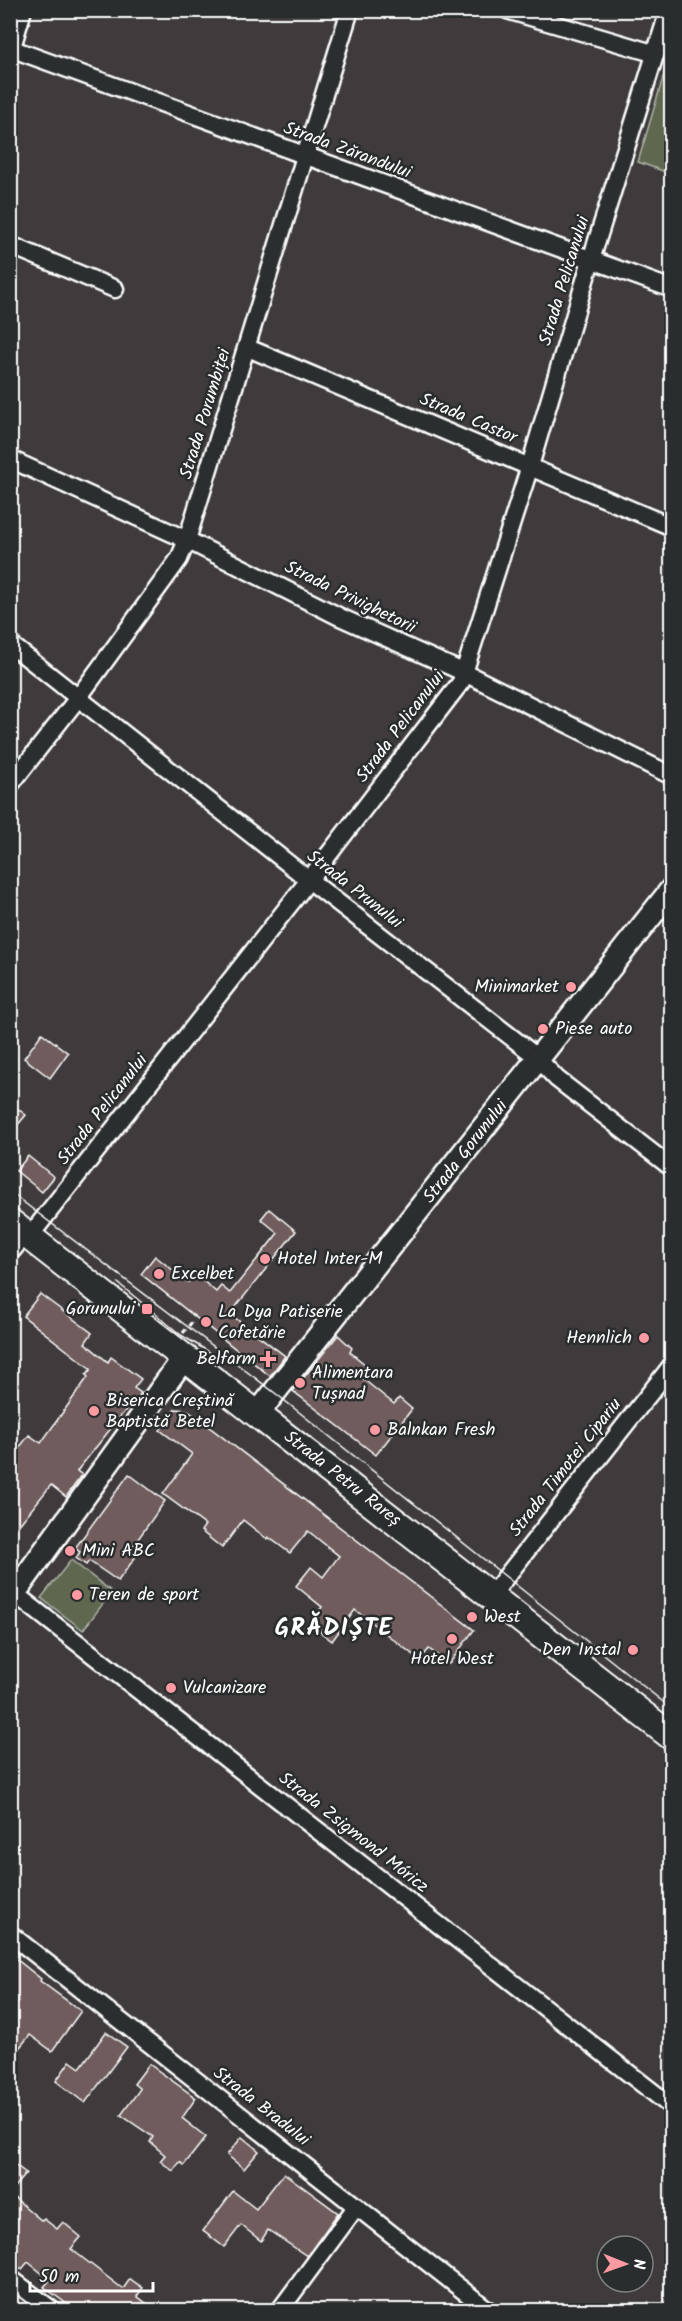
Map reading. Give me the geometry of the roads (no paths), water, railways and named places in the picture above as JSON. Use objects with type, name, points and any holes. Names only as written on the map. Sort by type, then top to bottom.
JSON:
[{"type":"main road","name":"Strada Petru Rareș","points":[[20,1229],[672,1737]]},
{"type":"street","points":[[11,50],[23,10]]},
{"type":"street","name":"Strada Porumbiței","points":[[10,785],[78,698],[179,559],[248,348],[350,10]]},
{"type":"street","points":[[507,10],[656,54]]},
{"type":"street","name":"Strada Pelicanului","points":[[20,1229],[309,880],[456,689],[465,673],[669,10]]},
{"type":"street","name":"Strada Zărandului","points":[[11,50],[672,289]]},
{"type":"street","points":[[10,245],[115,289]]},
{"type":"street","name":"Strada Castor","points":[[248,348],[672,528]]},
{"type":"street","name":"Strada Privighetorii","points":[[10,459],[187,540],[340,617],[465,673],[672,776]]},
{"type":"street","name":"Strada Prunului","points":[[10,644],[539,1059],[557,1079],[672,1168]]},
{"type":"street","name":"Strada Gorunului","points":[[258,1413],[672,889]]},
{"type":"street","points":[[12,1594],[184,1358]]},
{"type":"street","name":"Strada Timotei Cipariu","points":[[491,1596],[672,1365]]},
{"type":"street","name":"Strada Zsigmond Móricz","points":[[12,1594],[672,2108]]},
{"type":"street","name":"Strada Bradului","points":[[10,1934],[488,2310]]},
{"type":"street","points":[[280,2310],[356,2207]]},
{"type":"street","points":[[10,2278],[52,2310]]},
{"type":"lane","points":[[10,1260],[20,1229]]},
{"type":"tram line","points":[[10,1192],[275,1393],[672,1709]]},
{"type":"tram line","points":[[118,1283],[181,1335],[219,1358]]},
{"type":"place","name":"Minimarket","points":[[571,987]]},
{"type":"place","name":"Piese auto","points":[[543,1029]]},
{"type":"place","name":"Hotel Inter-M","points":[[265,1259]]},
{"type":"place","name":"Excelbet","points":[[159,1274]]},
{"type":"place","name":"Gorunului","points":[[147,1309]]},
{"type":"place","name":"La Dya Patiserie Cofetărie","points":[[206,1322]]},
{"type":"place","name":"Hennlich","points":[[644,1338]]},
{"type":"place","name":"Belfarm","points":[[268,1359]]},
{"type":"place","name":"Alimentara Tușnad","points":[[300,1383]]},
{"type":"place","name":"Biserica Creștină Baptistă Betel","points":[[94,1411]]},
{"type":"place","name":"Balnkan Fresh","points":[[375,1430]]},
{"type":"place","name":"Mini ABC","points":[[70,1551]]},
{"type":"place","name":"Teren de sport","points":[[77,1595]]},
{"type":"place","name":"West","points":[[472,1617]]},
{"type":"place","name":"Hotel West","points":[[452,1639]]},
{"type":"place","name":"Den Instal","points":[[633,1650]]},
{"type":"place","name":"Vulcanizare","points":[[171,1688]]},
{"type":"district","name":"GRĂDIȘTE","points":[[334,1628]]}]
